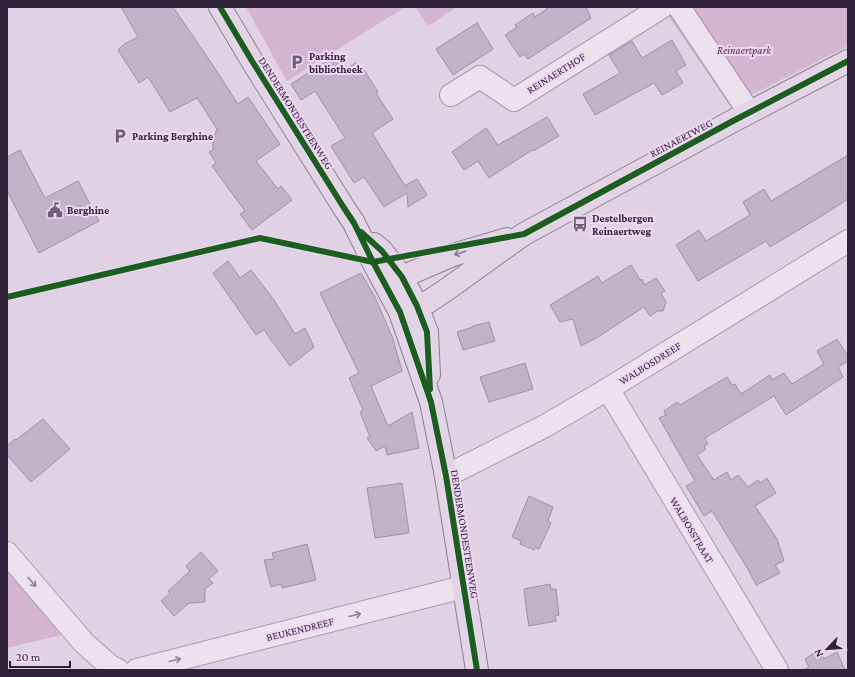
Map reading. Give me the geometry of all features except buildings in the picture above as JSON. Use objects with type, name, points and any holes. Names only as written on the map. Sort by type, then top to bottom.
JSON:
[{"type":"main road","name":"DENDERMONDESTEENWEG","points":[[220,7],[252,61],[357,228],[382,251],[394,280],[409,309],[431,402],[446,476],[477,670]]},
{"type":"main road","name":"REINAERTWEG","points":[[409,309],[428,302],[524,234],[749,112],[848,61]]},
{"type":"main road","name":"REINAERTWEG","points":[[394,280],[453,254],[524,234]]},
{"type":"street","name":"REINAERTHOF","points":[[451,95],[480,76],[514,100],[662,7]]},
{"type":"street","points":[[679,7],[749,112]]},
{"type":"street","name":"WALBOSDREEF","points":[[446,476],[544,426],[608,389],[848,241]]},
{"type":"street","name":"WALBOSSTRAAT","points":[[608,389],[777,670]]},
{"type":"street","points":[[7,553],[84,643],[110,666],[118,670]]},
{"type":"street","name":"BEUKENDREEF","points":[[137,670],[463,587]]},
{"type":"green space","name":"Parking bibliotheek","points":[[246,7],[405,7],[287,81]]},
{"type":"green space","points":[[416,7],[457,7],[428,26]]},
{"type":"green space","name":"Reinaertpark","points":[[662,7],[848,7],[848,46],[730,106]]},
{"type":"green space","points":[[7,567],[65,634],[7,648]]},
{"type":"cycle path","points":[[220,7],[252,61],[354,223],[400,312],[431,402],[446,476],[477,670]]},
{"type":"cycle path","points":[[7,297],[260,238],[373,262],[524,234],[731,122],[848,61]]},
{"type":"cycle path","points":[[361,232],[382,251],[402,277],[417,306],[427,332],[430,389]]},
{"type":"place","name":"Parking bibliotheek","points":[[297,62]]},
{"type":"place","name":"Parking Berghine","points":[[120,136]]},
{"type":"place","name":"Berghine","points":[[55,210]]},
{"type":"place","name":"Destelbergen Reinaertweg","points":[[580,224]]}]
